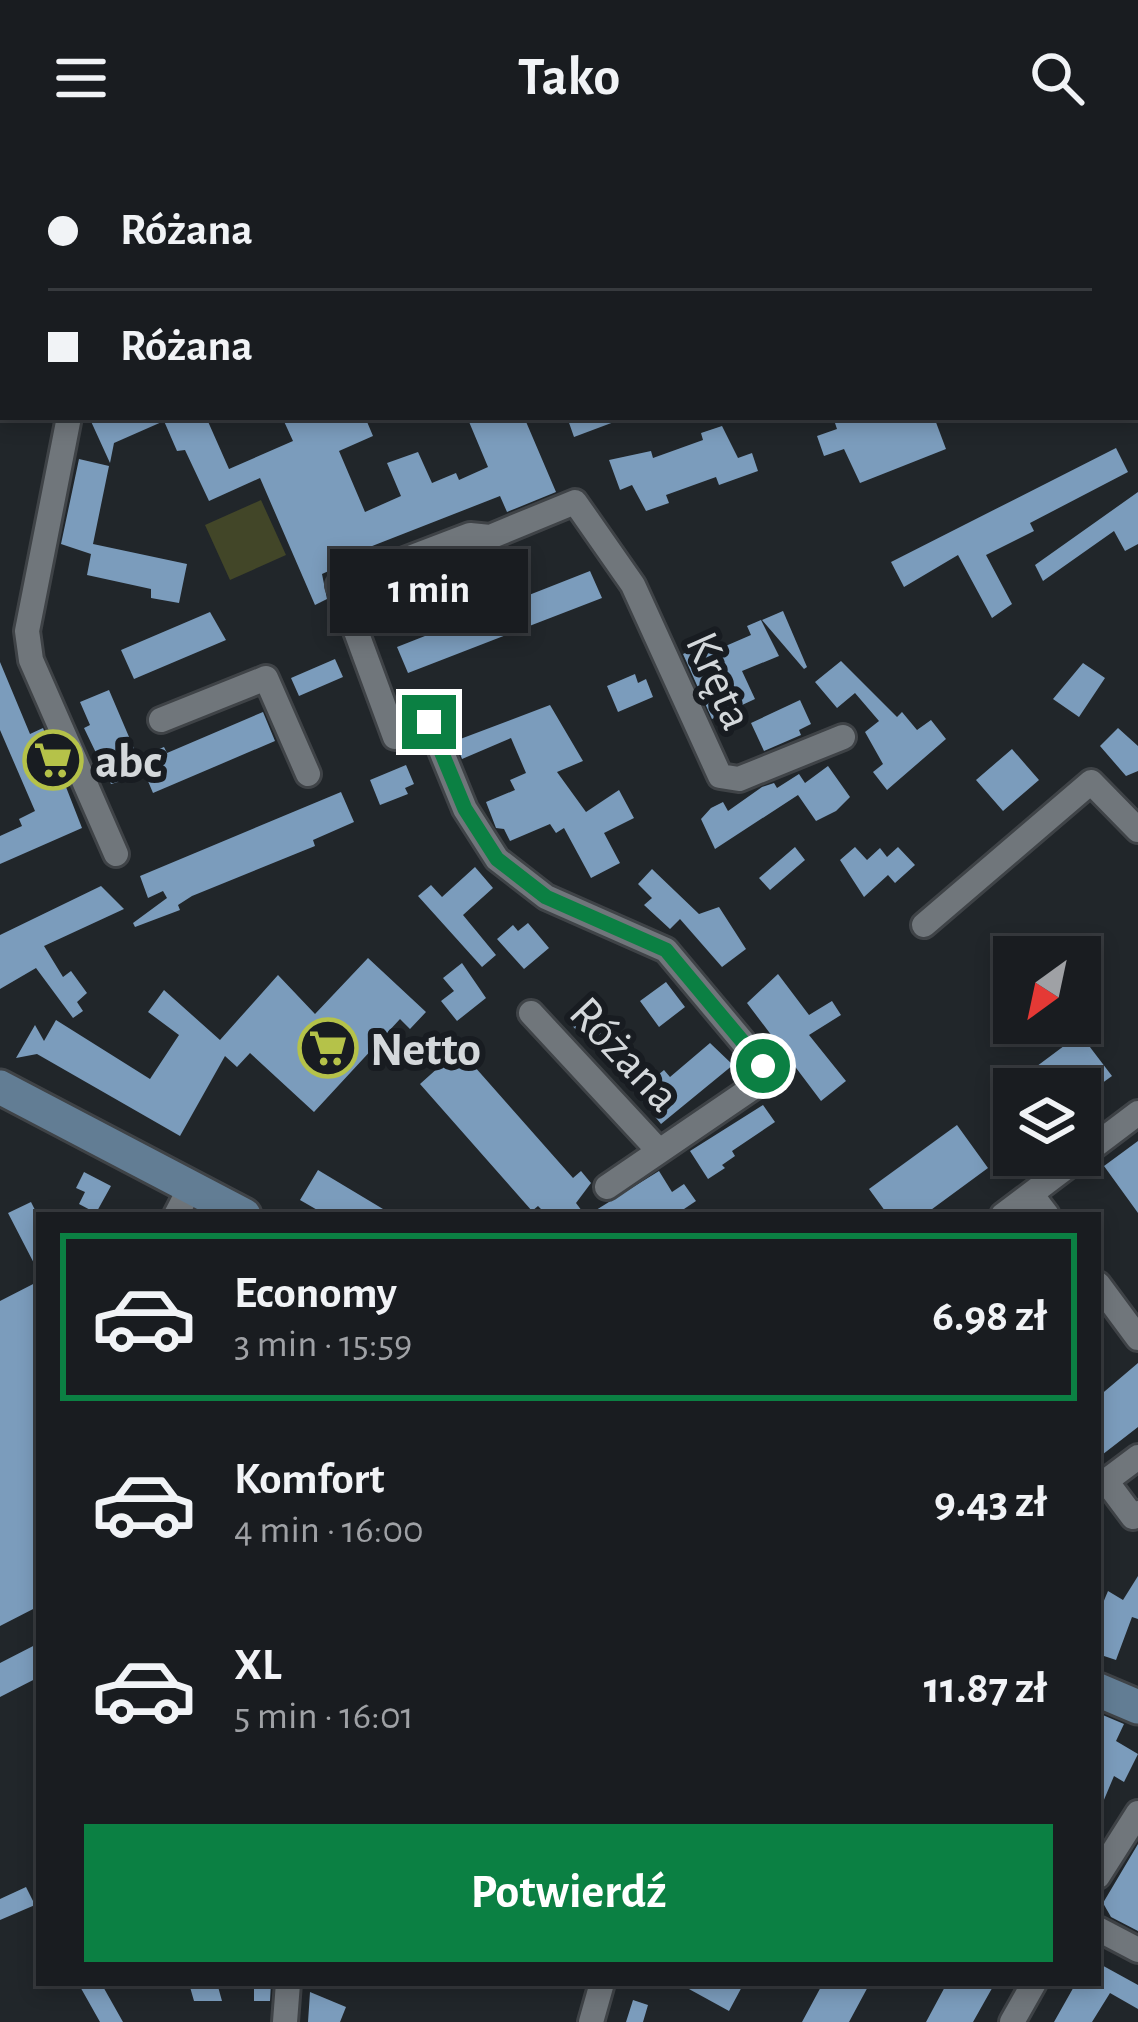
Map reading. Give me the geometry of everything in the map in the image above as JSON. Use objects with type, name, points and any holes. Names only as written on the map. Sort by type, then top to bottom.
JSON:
[{"type":"street","points":[[68,420],[27,631],[31,660],[116,854]]},
{"type":"street","name":"Kręta","points":[[395,736],[339,584],[470,535],[490,537],[575,502],[633,585],[720,776],[739,779],[843,737]]},
{"type":"street","points":[[161,720],[266,677],[308,774]]},
{"type":"street","name":"Różana","points":[[429,722],[465,809],[497,859],[546,897],[666,950],[763,1066],[758,1084],[607,1187]]},
{"type":"street","points":[[924,925],[1091,782],[1138,830]]},
{"type":"street","name":"Różana","points":[[531,1013],[659,1151]]},
{"type":"street","points":[[0,1087],[183,1200],[232,1212]]},
{"type":"street","points":[[1007,1212],[1138,1113]]},
{"type":"street","points":[[1031,1193],[1045,1212]]},
{"type":"street","points":[[1101,1288],[1138,1338]]},
{"type":"street","points":[[1138,1457],[1106,1480],[1133,1517],[1138,1514]]},
{"type":"street","points":[[1101,1680],[1138,1694]]},
{"type":"street","points":[[1101,1691],[1138,1707]]},
{"type":"street","points":[[1101,1871],[1138,1813]]},
{"type":"street","points":[[1101,1931],[1138,1950]]},
{"type":"street","points":[[285,2022],[288,1986]]},
{"type":"street","points":[[591,2019],[601,1986]]},
{"type":"street","points":[[1012,2022],[1032,1986]]},
{"type":"green space","points":[[261,500],[286,555],[230,580],[205,525]]},
{"type":"building","points":[[90,420],[207,420],[229,469],[293,441],[283,420],[366,420],[373,436],[339,451],[365,512],[401,496],[387,463],[418,452],[432,483],[456,473],[459,480],[488,467],[468,420],[525,420],[556,492],[507,512],[500,496],[362,550],[364,555],[322,574],[327,599],[315,605],[260,478],[209,501],[185,450],[177,451],[164,421],[114,443],[110,463]]},
{"type":"building","points":[[568,420],[619,420],[574,437]]},
{"type":"building","points":[[834,420],[935,420],[946,449],[860,483],[844,449],[824,456],[817,436],[837,429]]},
{"type":"building","points":[[722,426],[738,458],[752,453],[758,471],[719,485],[716,477],[666,495],[669,503],[646,511],[632,485],[620,490],[609,460],[651,451],[653,458],[703,440],[701,433]]},
{"type":"building","points":[[1116,448],[1128,472],[1030,523],[1034,531],[986,555],[1012,604],[992,618],[958,555],[904,587],[891,562]]},
{"type":"building","points":[[79,459],[109,466],[93,544],[187,564],[179,603],[151,598],[151,589],[87,575],[91,554],[61,544]]},
{"type":"building","points":[[1138,492],[1138,544],[1125,551],[1114,531],[1043,581],[1035,565]]},
{"type":"building","points":[[590,571],[602,598],[408,673],[397,647]]},
{"type":"building","points":[[783,611],[807,667],[804,669],[762,620]]},
{"type":"building","points":[[210,612],[226,640],[134,679],[121,650]]},
{"type":"building","points":[[761,620],[779,656],[742,671],[755,699],[712,719],[683,654],[717,639],[721,648],[751,635],[747,626]]},
{"type":"building","points":[[335,659],[343,677],[299,696],[291,678]]},
{"type":"building","points":[[841,661],[897,717],[902,712],[917,730],[931,720],[946,739],[887,790],[873,772],[883,764],[865,732],[879,721],[855,693],[837,708],[815,682]]},
{"type":"building","points":[[0,662],[30,734],[43,728],[82,828],[0,864],[0,836],[22,826],[19,819],[35,811],[0,730]]},
{"type":"building","points":[[1083,663],[1105,678],[1079,717],[1053,699]]},
{"type":"building","points":[[635,674],[638,683],[646,679],[653,697],[618,712],[607,686]]},
{"type":"building","points":[[109,690],[138,758],[164,747],[167,753],[263,712],[275,741],[153,793],[145,774],[111,784],[84,728],[90,725],[80,702]]},
{"type":"building","points":[[800,700],[811,724],[799,730],[801,735],[764,751],[751,723]]},
{"type":"building","points":[[550,705],[583,761],[557,772],[586,812],[619,790],[634,818],[604,833],[620,863],[591,878],[564,828],[556,833],[550,824],[510,841],[504,829],[496,828],[486,802],[515,790],[510,780],[526,773],[511,738],[462,759],[455,741]]},
{"type":"building","points":[[1118,728],[1138,746],[1138,771],[1126,776],[1100,746]]},
{"type":"building","points":[[1012,749],[1039,780],[1003,811],[976,780]]},
{"type":"building","points":[[406,765],[414,784],[405,788],[408,794],[380,805],[370,780]]},
{"type":"building","points":[[828,766],[850,797],[836,811],[816,821],[798,795],[715,849],[701,819],[711,808],[723,802],[728,811],[762,787],[774,783],[777,788],[799,774],[805,783]]},
{"type":"building","points":[[341,792],[354,822],[313,840],[315,846],[192,896],[178,905],[180,910],[135,927],[133,923],[167,898],[163,891],[148,898],[140,876]]},
{"type":"building","points":[[795,847],[805,860],[770,890],[759,878]]},
{"type":"building","points":[[855,847],[867,860],[880,848],[887,857],[898,847],[915,865],[895,883],[888,875],[864,897],[840,860]]},
{"type":"building","points":[[475,867],[493,888],[463,915],[496,955],[482,967],[418,896],[431,885],[442,897]]},
{"type":"building","points":[[652,869],[699,914],[719,907],[746,949],[722,967],[680,919],[670,929],[644,905],[652,898],[638,884]]},
{"type":"building","points":[[101,886],[124,909],[44,946],[63,977],[71,971],[87,993],[77,1002],[83,1011],[73,1018],[36,968],[0,989],[0,935]]},
{"type":"building","points":[[528,923],[549,948],[524,969],[497,939],[513,925],[518,931]]},
{"type":"building","points":[[368,958],[426,1012],[410,1029],[400,1019],[314,1112],[250,1053],[237,1067],[225,1056],[180,1136],[37,1054],[16,1058],[35,1025],[44,1041],[56,1020],[150,1079],[179,1035],[148,1012],[164,990],[220,1040],[278,975],[315,1014]]},
{"type":"building","points":[[462,963],[486,998],[457,1021],[441,1001],[454,991],[443,978]]},
{"type":"building","points":[[778,974],[809,1015],[832,1001],[841,1015],[809,1035],[846,1081],[821,1101],[747,1003]]},
{"type":"building","points":[[666,982],[685,1007],[659,1027],[640,1001]]},
{"type":"building","points":[[589,997],[614,1027],[592,1047],[566,1019]]},
{"type":"building","points":[[710,1043],[733,1065],[661,1124],[636,1093],[664,1070],[670,1077]]},
{"type":"building","points":[[1067,1044],[1088,1044],[1112,1076],[1101,1084],[1101,1068],[1034,1068]]},
{"type":"building","points":[[459,1049],[573,1178],[581,1171],[591,1183],[576,1203],[583,1212],[544,1212],[538,1206],[532,1211],[420,1084]]},
{"type":"building","points":[[763,1105],[775,1122],[732,1151],[735,1156],[722,1165],[725,1168],[708,1179],[690,1151]]},
{"type":"building","points":[[957,1125],[988,1168],[928,1212],[886,1212],[869,1189]]},
{"type":"building","points":[[1138,1141],[1138,1213],[1104,1166]]},
{"type":"building","points":[[318,1170],[388,1212],[321,1212],[300,1200]]},
{"type":"building","points":[[659,1171],[672,1192],[684,1184],[696,1201],[680,1212],[593,1212]]},
{"type":"building","points":[[84,1172],[111,1186],[97,1212],[79,1204],[85,1192],[76,1188]]},
{"type":"building","points":[[31,1202],[36,1212],[36,1267],[8,1213]]},
{"type":"building","points":[[36,1283],[36,1608],[0,1626],[0,1301]]},
{"type":"building","points":[[1138,1363],[1138,1427],[1101,1456],[1101,1394]]},
{"type":"building","points":[[1138,1576],[1138,1619],[1132,1617],[1116,1660],[1101,1655],[1101,1602],[1108,1591],[1123,1600]]},
{"type":"building","points":[[36,1645],[36,1679],[0,1697],[0,1663]]},
{"type":"building","points":[[1101,1714],[1124,1724],[1116,1741],[1138,1754],[1124,1782],[1114,1776],[1101,1807]]},
{"type":"building","points":[[1138,1844],[1138,1931],[1111,1917],[1103,1903]]},
{"type":"building","points":[[26,1887],[35,1905],[0,1920],[0,1899]]},
{"type":"building","points":[[1101,1965],[1138,1985],[1138,2009],[1110,1993],[1092,2022],[1054,2022],[1074,1986],[1101,1986]]},
{"type":"building","points":[[80,1986],[103,1986],[123,2022],[100,2022]]},
{"type":"building","points":[[218,1986],[222,2001],[194,2001],[190,1987]]},
{"type":"building","points":[[254,1986],[271,1986],[270,2001],[254,2001]]},
{"type":"building","points":[[683,1986],[742,1986],[729,2011]]},
{"type":"building","points":[[821,1986],[868,1986],[849,2022],[802,2022]]},
{"type":"building","points":[[945,1986],[993,1986],[973,2022],[926,2022]]},
{"type":"building","points":[[310,1992],[346,2007],[340,2022],[308,2022]]},
{"type":"building","points":[[633,2000],[648,2005],[643,2022],[626,2022]]},
{"type":"place","name":"abc","points":[[53,760]]},
{"type":"place","name":"Netto","points":[[328,1048]]},
{"type":"route","points":[[429,722],[465,809],[497,859],[546,897],[666,950],[763,1066]]}]
